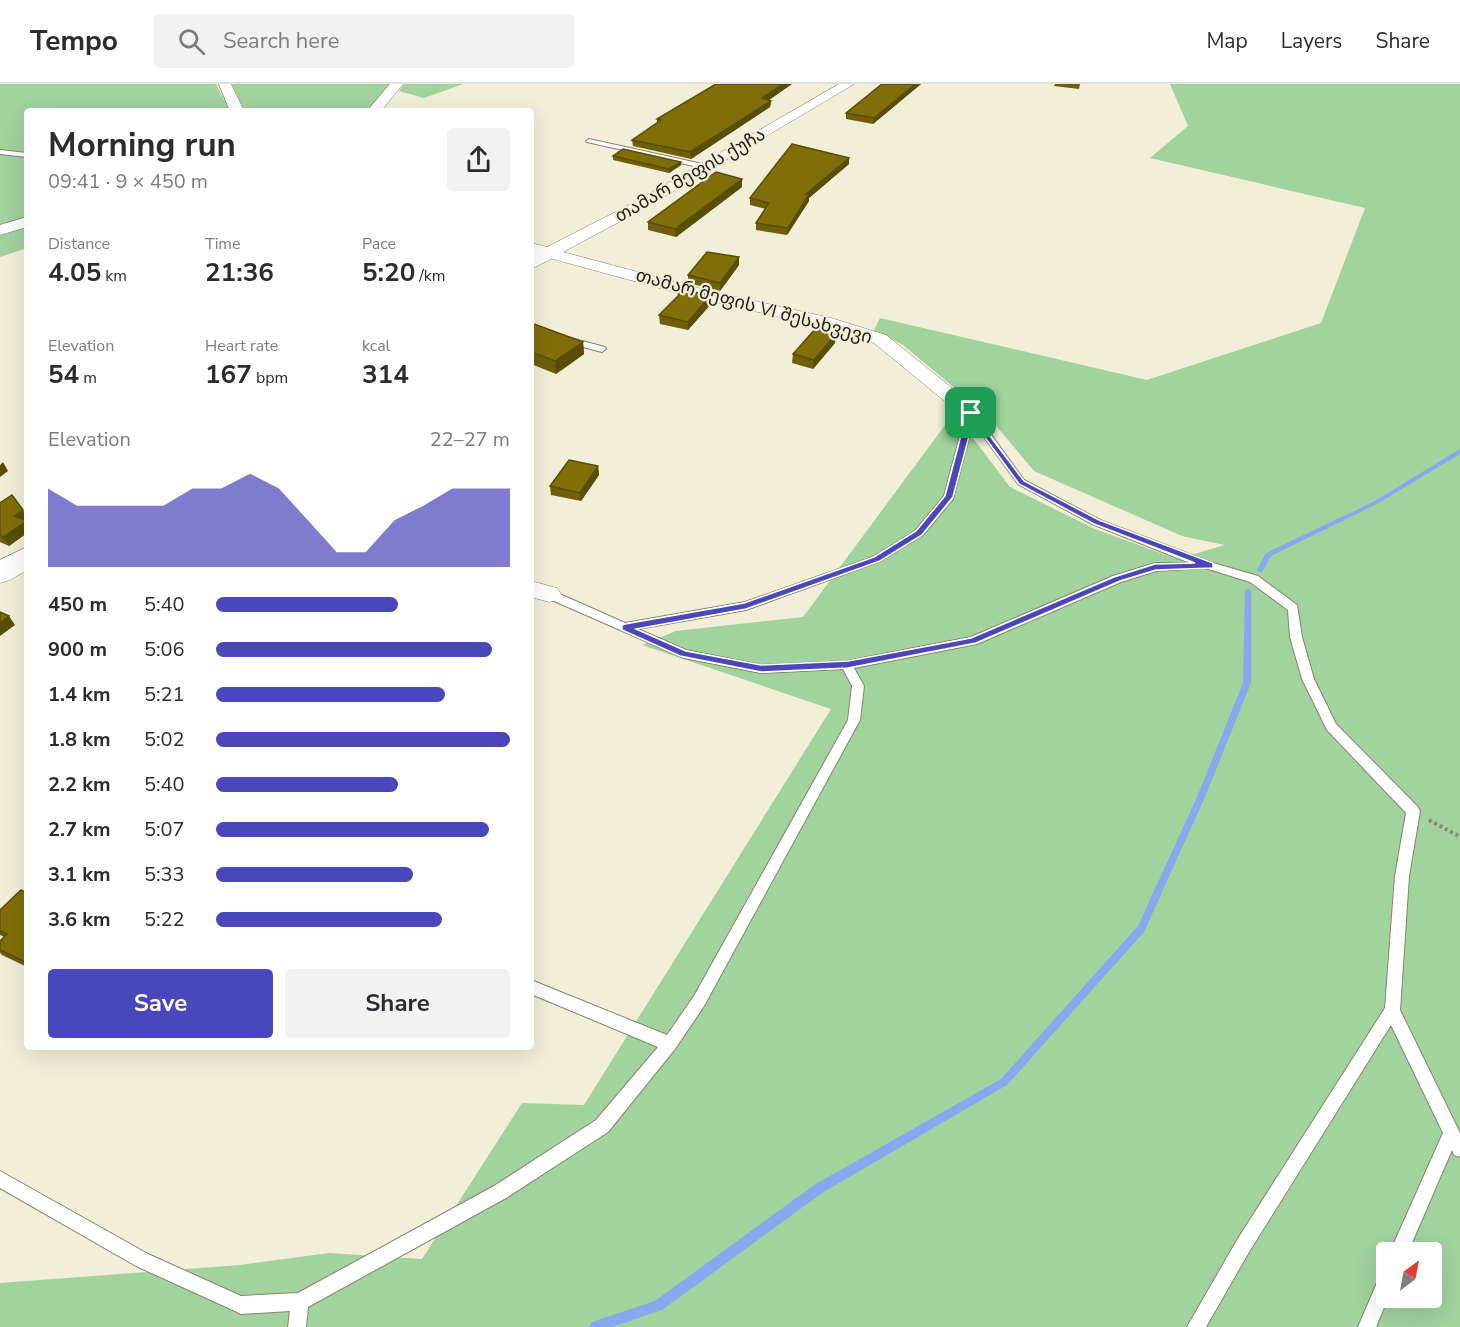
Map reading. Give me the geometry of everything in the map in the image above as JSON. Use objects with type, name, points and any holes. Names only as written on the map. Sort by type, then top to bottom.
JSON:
[{"type":"street","points":[[225,84],[236,108]]},
{"type":"street","points":[[377,108],[397,84]]},
{"type":"street","name":"თამარ მეფის ქუჩა","points":[[541,250],[642,204],[848,84]]},
{"type":"street","points":[[0,230],[24,223]]},
{"type":"street","name":"თამარ მეფის VI შესახვევი","points":[[541,250],[702,294],[825,322],[880,339],[971,413]]},
{"type":"street","points":[[0,573],[24,559]]},
{"type":"lane","points":[[589,141],[706,167]]},
{"type":"lane","points":[[0,152],[24,155]]},
{"type":"lane","points":[[561,338],[602,349]]},
{"type":"lane","points":[[971,413],[1022,482],[1096,522],[1209,566],[1254,579],[1293,608],[1296,637],[1308,679],[1331,727],[1413,811],[1402,876],[1392,1010],[1243,1246],[1196,1327]]},
{"type":"lane","points":[[625,627],[746,606],[877,559],[919,533],[949,497],[971,413]]},
{"type":"lane","points":[[540,591],[684,654],[761,669],[848,665],[973,641],[1117,579],[1155,567],[1209,566]]},
{"type":"lane","points":[[0,1179],[142,1260],[241,1305],[300,1302],[500,1192],[602,1126],[670,1044],[699,1001],[854,720],[858,686],[848,665]]},
{"type":"lane","points":[[534,988],[670,1044]]},
{"type":"lane","points":[[1392,1010],[1460,1149]]},
{"type":"lane","points":[[1403,1242],[1451,1132]]},
{"type":"lane","points":[[297,1327],[300,1302]]},
{"type":"lane","points":[[1367,1327],[1376,1306]]},
{"type":"path","points":[[1413,811],[1460,837]]},
{"type":"green space","points":[[0,84],[216,84],[228,108],[24,108],[24,249],[0,257]]},
{"type":"green space","points":[[230,84],[389,84],[371,108],[240,108]]},
{"type":"green space","points":[[404,84],[463,84],[424,98],[399,91]]},
{"type":"green space","points":[[1170,84],[1460,84],[1460,1327],[0,1327],[0,1283],[240,1265],[329,1253],[422,1259],[522,1103],[584,1105],[831,709],[642,645],[676,631],[803,617],[954,413],[1010,487],[1095,529],[1177,559],[1225,545],[1182,536],[1034,471],[988,416],[903,345],[874,330],[880,318],[1147,380],[1321,323],[1365,208],[1150,158],[1188,126]]},
{"type":"building","points":[[716,84],[783,84],[762,98],[771,101],[690,152],[632,140],[661,120],[657,119]]},
{"type":"building","points":[[882,84],[915,84],[874,118],[846,113]]},
{"type":"building","points":[[792,144],[849,158],[806,194],[809,194],[788,228],[756,223],[769,203],[750,198]]},
{"type":"building","points":[[623,149],[681,162],[669,169],[613,156]]},
{"type":"building","points":[[716,172],[742,179],[675,229],[648,222]]},
{"type":"building","points":[[707,252],[739,257],[720,283],[688,275]]},
{"type":"building","points":[[677,289],[711,295],[688,322],[659,315],[681,293]]},
{"type":"building","points":[[534,324],[583,342],[555,361],[534,353]]},
{"type":"building","points":[[815,329],[836,334],[814,360],[793,354]]},
{"type":"building","points":[[569,460],[598,466],[580,493],[550,486]]},
{"type":"building","points":[[12,495],[23,510],[15,516],[24,520],[24,523],[3,537],[0,535],[0,503]]},
{"type":"building","points":[[0,612],[9,616],[0,623]]},
{"type":"building","points":[[21,890],[24,892],[24,962],[0,950],[0,941],[7,934],[0,931],[0,910]]},
{"type":"waterway","points":[[1260,570],[1268,555],[1375,503],[1460,451]]},
{"type":"waterway","points":[[595,1327],[658,1306],[818,1189],[1004,1082],[1141,929],[1201,797],[1247,683],[1248,591]]},
{"type":"route","points":[[971,413],[1022,482],[1096,522],[1209,566],[1155,567],[1117,579],[1067,603],[973,641],[848,665],[761,669],[684,654],[625,627],[746,606],[877,559],[919,533],[949,497],[971,413]]}]
